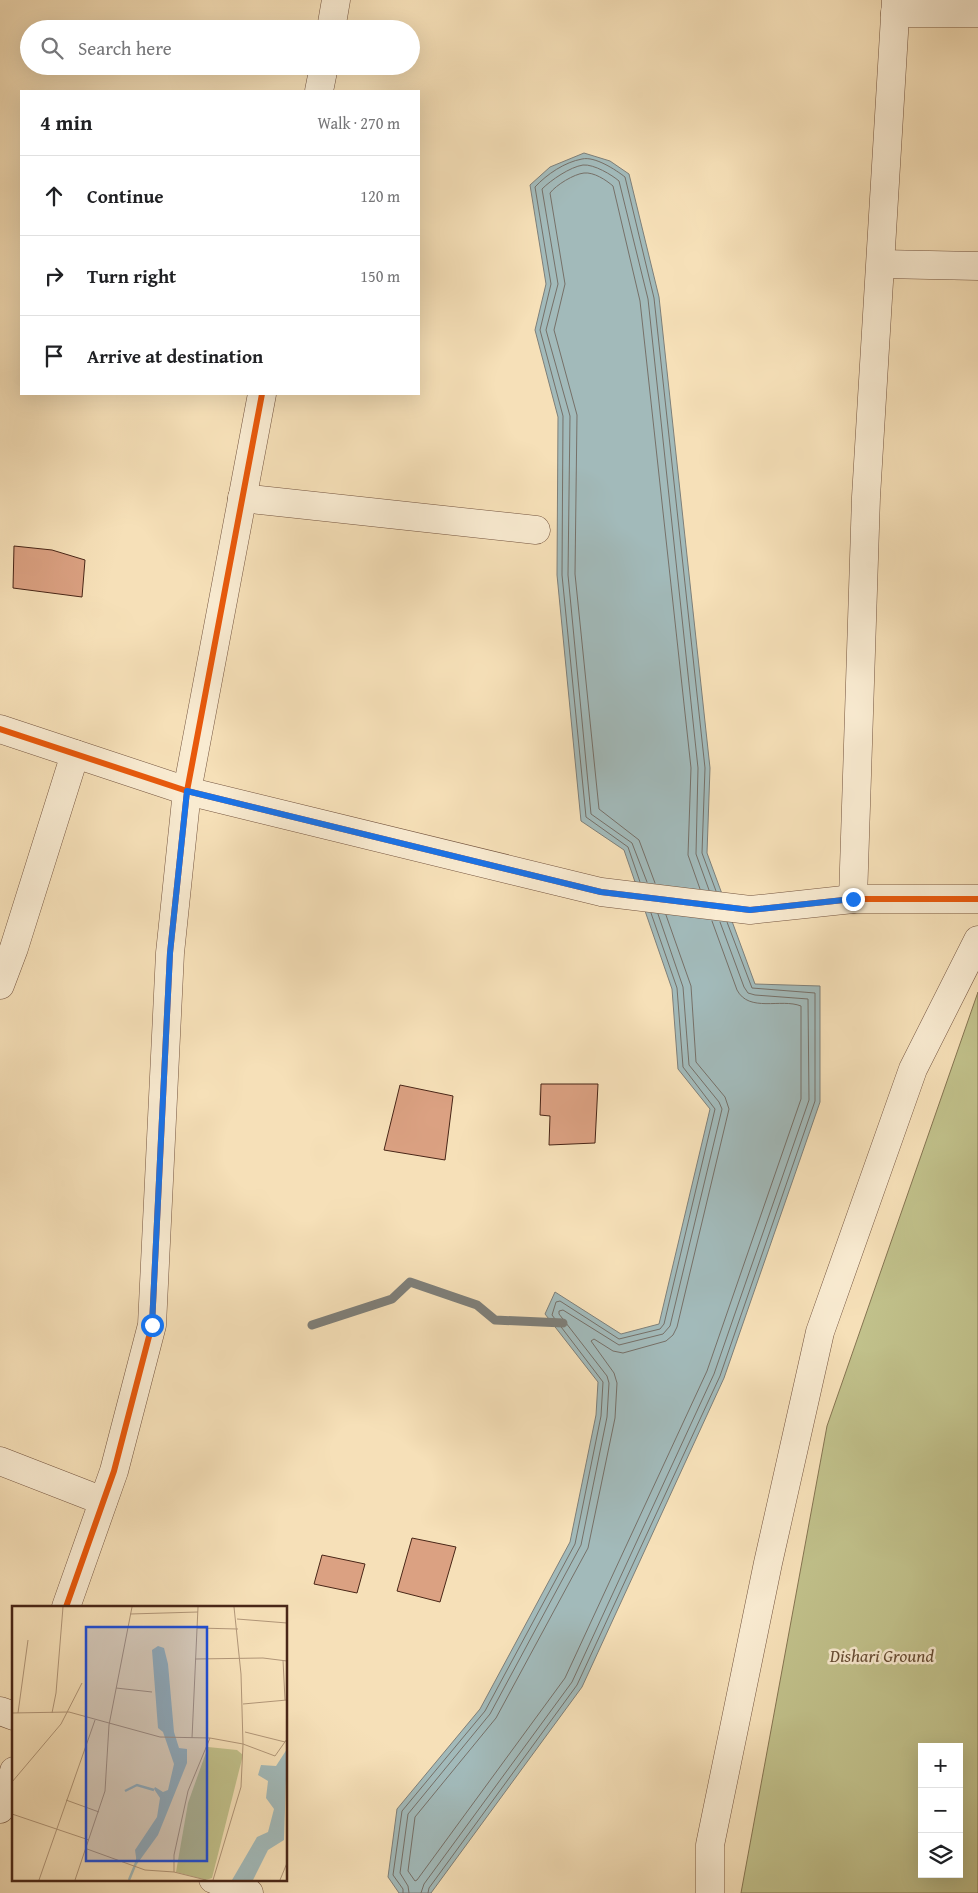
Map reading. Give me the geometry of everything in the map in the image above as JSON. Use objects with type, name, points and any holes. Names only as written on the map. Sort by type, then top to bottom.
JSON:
[{"type":"street","points":[[333,20],[336,0]]},
{"type":"street","points":[[853,899],[866,497],[896,6],[978,13]]},
{"type":"street","points":[[319,90],[322,75]]},
{"type":"street","points":[[881,264],[978,266]]},
{"type":"street","points":[[66,1606],[114,1471],[152,1325],[170,953],[187,791],[262,395]]},
{"type":"street","points":[[242,498],[536,530]]},
{"type":"street","points":[[0,729],[187,791],[601,892],[750,910],[853,899],[978,899]]},
{"type":"street","points":[[0,985],[14,948],[75,754]]},
{"type":"street","points":[[710,1893],[710,1845],[768,1563],[820,1332],[913,1069],[978,940]]},
{"type":"street","points":[[0,1461],[103,1501]]},
{"type":"street","points":[[0,1711],[12,1715]]},
{"type":"street","points":[[7,1804],[12,1780]]},
{"type":"street","points":[[216,1880],[249,1893]]},
{"type":"green space","name":"Dishari Ground","points":[[978,992],[978,1893],[741,1893],[827,1426]]},
{"type":"water","points":[[584,153],[610,161],[629,174],[659,297],[710,768],[707,853],[755,984],[820,986],[820,1102],[724,1378],[582,1687],[431,1893],[399,1893],[388,1877],[397,1809],[480,1709],[570,1542],[596,1415],[598,1382],[545,1314],[555,1292],[621,1334],[659,1324],[710,1109],[678,1069],[672,989],[624,850],[581,821],[557,575],[558,417],[535,330],[546,284],[530,185],[550,167]]},
{"type":"building","points":[[14,546],[52,550],[85,560],[82,597],[13,588]]},
{"type":"building","points":[[541,1084],[598,1084],[595,1143],[549,1145],[550,1116],[540,1115]]},
{"type":"building","points":[[400,1085],[453,1096],[445,1160],[384,1150]]},
{"type":"building","points":[[412,1538],[456,1547],[440,1602],[397,1591]]},
{"type":"building","points":[[322,1555],[365,1564],[357,1593],[314,1584]]},
{"type":"waterway","points":[[312,1325],[392,1299],[410,1282],[477,1305],[495,1320],[563,1323]]},
{"type":"cycle path","points":[[66,1606],[114,1471],[152,1325],[170,953],[187,791],[262,395]]},
{"type":"cycle path","points":[[0,729],[187,791],[601,892],[750,910],[853,899],[978,899]]},
{"type":"route","points":[[152,1325],[170,953],[187,791],[601,892],[750,910],[853,899]]}]
